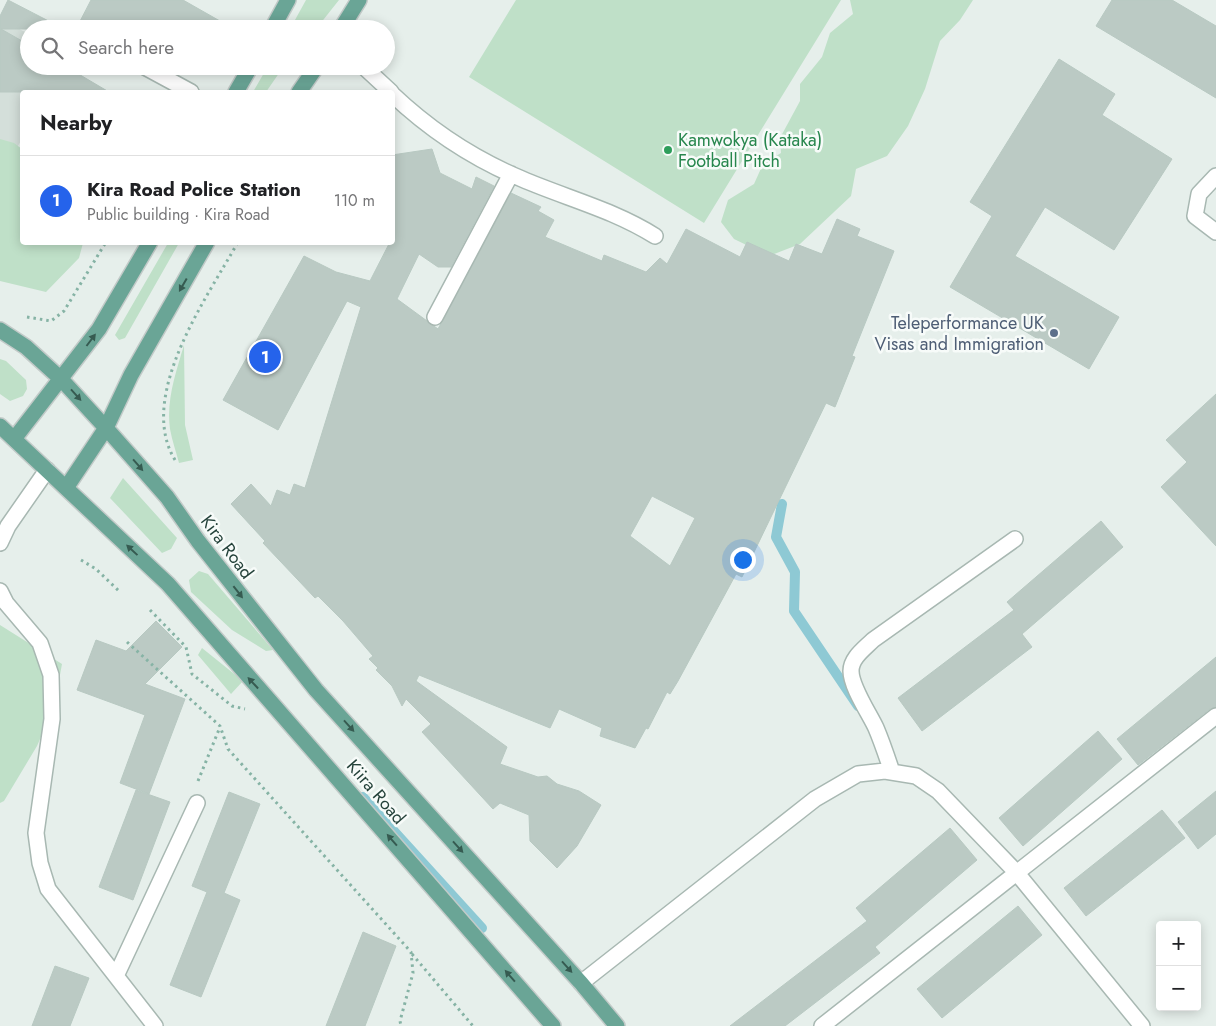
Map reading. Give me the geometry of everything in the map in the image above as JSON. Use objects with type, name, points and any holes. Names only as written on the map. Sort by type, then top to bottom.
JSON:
[{"type":"main road","points":[[277,20],[288,0]]},
{"type":"main road","points":[[347,20],[359,0]]},
{"type":"main road","points":[[237,90],[245,75]]},
{"type":"main road","points":[[301,90],[311,75]]},
{"type":"main road","points":[[14,439],[99,329],[148,245]]},
{"type":"main road","points":[[0,426],[66,488],[106,428],[131,375],[205,245]]},
{"type":"main road","name":"Kira Road","points":[[0,330],[26,347],[61,379],[167,497],[198,541],[316,690]]},
{"type":"main road","name":"Kiira Road","points":[[66,488],[168,584],[554,1026]]},
{"type":"main road","name":"Kiira Road","points":[[316,690],[582,983],[617,1026]]},
{"type":"street","points":[[160,75],[187,90]]},
{"type":"street","points":[[373,75],[389,90]]},
{"type":"street","points":[[395,96],[421,122],[458,146],[511,174],[632,222],[655,236]]},
{"type":"street","points":[[435,317],[511,174]]},
{"type":"street","points":[[1216,176],[1199,194],[1196,216],[1216,232]]},
{"type":"street","points":[[0,542],[8,526],[47,470]]},
{"type":"street","points":[[892,772],[876,729],[854,682],[851,672],[852,664],[857,656],[873,640],[1016,539]]},
{"type":"street","points":[[0,591],[6,603],[40,643],[51,675],[52,719],[36,833],[40,863],[48,888],[155,1026]]},
{"type":"street","points":[[822,1026],[1216,716]]},
{"type":"street","points":[[582,983],[815,799],[858,774],[892,772],[916,776],[938,790],[1016,872],[1142,1026]]},
{"type":"street","points":[[116,976],[197,803]]},
{"type":"path","points":[[23,316],[50,321],[64,311],[104,245]]},
{"type":"path","points":[[175,460],[168,448],[164,432],[166,386],[181,348],[236,245]]},
{"type":"path","points":[[81,560],[96,569],[120,592]]},
{"type":"path","points":[[150,610],[186,646],[192,674],[232,706],[251,710]]},
{"type":"path","points":[[127,642],[220,726],[228,749],[411,952],[473,1026]]},
{"type":"path","points":[[197,803],[198,778],[220,726]]},
{"type":"path","points":[[401,1026],[400,1021],[413,973],[411,952]]},
{"type":"shaded area","points":[[0,19],[20,29],[20,75],[61,75],[52,90],[20,90],[20,142],[0,177]]},
{"type":"green space","points":[[306,0],[339,0],[323,20],[295,20]]},
{"type":"green space","name":"Kamwokya (Kataka) Football Pitch","points":[[516,0],[841,0],[704,223],[469,77]]},
{"type":"green space","points":[[850,0],[973,0],[960,20],[940,41],[925,89],[908,126],[887,156],[856,169],[851,196],[800,244],[769,256],[734,239],[721,222],[728,200],[754,184],[763,164],[781,153],[780,138],[800,101],[800,84],[822,57],[830,33],[853,14]]},
{"type":"green space","points":[[263,75],[278,75],[267,90],[254,90]]},
{"type":"green space","points":[[0,139],[14,143],[20,148],[20,245],[82,245],[79,258],[46,292],[0,281]]},
{"type":"green space","points":[[167,245],[178,245],[125,338],[119,340],[115,335]]},
{"type":"green space","points":[[184,345],[185,425],[193,460],[179,463],[170,429],[169,407]]},
{"type":"green space","points":[[0,359],[6,361],[26,380],[27,389],[23,396],[10,401],[0,394]]},
{"type":"green space","points":[[123,478],[177,538],[171,549],[162,553],[110,498]]},
{"type":"green space","points":[[199,571],[208,574],[273,650],[266,651],[232,630],[191,592],[189,580]]},
{"type":"green space","points":[[0,625],[62,664],[54,707],[37,746],[4,801],[0,803]]},
{"type":"green space","points":[[202,648],[243,681],[231,694],[198,655]]},
{"type":"building","points":[[8,0],[47,20],[20,20],[20,29],[1,29],[20,40],[20,75],[80,75],[106,90],[20,90],[20,92],[0,92],[0,16]]},
{"type":"building","points":[[91,0],[183,0],[218,20],[81,20]]},
{"type":"building","points":[[1112,0],[1172,0],[1216,26],[1216,98],[1096,26]]},
{"type":"building","points":[[1059,59],[1115,94],[1102,115],[1172,159],[1114,250],[1045,207],[1015,256],[1119,317],[1089,369],[950,287],[992,216],[970,202]]},
{"type":"building","points":[[432,149],[440,173],[472,189],[476,177],[494,186],[451,267],[438,267],[419,254],[397,299],[438,329],[511,193],[541,207],[538,211],[554,220],[545,237],[602,261],[604,255],[646,272],[660,258],[667,264],[686,229],[740,257],[747,242],[789,261],[796,244],[822,254],[837,219],[860,229],[857,236],[894,251],[852,356],[855,357],[835,407],[826,403],[742,577],[736,574],[678,681],[670,694],[667,692],[648,729],[646,728],[635,748],[600,736],[602,728],[559,709],[550,728],[419,675],[416,681],[507,747],[500,764],[538,777],[547,776],[557,784],[579,791],[601,805],[577,846],[557,868],[530,841],[529,815],[500,803],[493,809],[422,732],[431,724],[406,699],[402,706],[392,686],[376,670],[378,668],[369,659],[373,656],[343,621],[318,596],[315,598],[263,543],[265,541],[231,504],[251,484],[271,506],[277,490],[290,495],[294,484],[305,488],[361,307],[347,301],[278,430],[223,400],[304,256],[336,272],[370,281],[388,245],[395,245],[395,155]],"holes":[[[652,496],[695,518],[670,566],[630,536]]]},
{"type":"building","points":[[1216,394],[1216,546],[1161,487],[1187,462],[1166,440]]},
{"type":"building","points":[[1101,521],[1123,547],[1022,634],[1032,647],[922,731],[898,698],[1014,610],[1007,602]]},
{"type":"building","points":[[156,621],[182,647],[145,684],[185,699],[149,794],[120,783],[145,715],[77,690],[96,640],[126,651]]},
{"type":"building","points":[[1216,657],[1216,707],[1210,709],[1138,765],[1117,739]]},
{"type":"building","points":[[1098,731],[1122,759],[1023,846],[999,818]]},
{"type":"building","points":[[136,790],[170,802],[133,900],[99,887]]},
{"type":"building","points":[[1216,791],[1216,834],[1198,849],[1178,822]]},
{"type":"building","points":[[229,792],[260,804],[224,893],[240,900],[201,997],[170,985],[207,892],[192,886]]},
{"type":"building","points":[[1162,810],[1185,838],[1086,916],[1064,888]]},
{"type":"building","points":[[950,828],[977,860],[875,947],[880,953],[785,1026],[730,1026],[867,921],[856,908]]},
{"type":"building","points":[[1018,906],[1042,935],[942,1018],[917,989]]},
{"type":"building","points":[[363,932],[396,946],[365,1026],[326,1026]]},
{"type":"building","points":[[55,966],[89,978],[70,1026],[32,1026]]},
{"type":"waterway","points":[[782,504],[776,537],[795,572],[794,611],[858,706]]},
{"type":"waterway","points":[[363,797],[482,928]]},
{"type":"place","name":"Kamwokya (Kataka) Football Pitch","points":[[668,150]]},
{"type":"place","name":"Teleperformance UK Visas and Immigration","points":[[1054,333]]},
{"type":"place","name":"Kira Road Police Station","points":[[265,357]]}]
